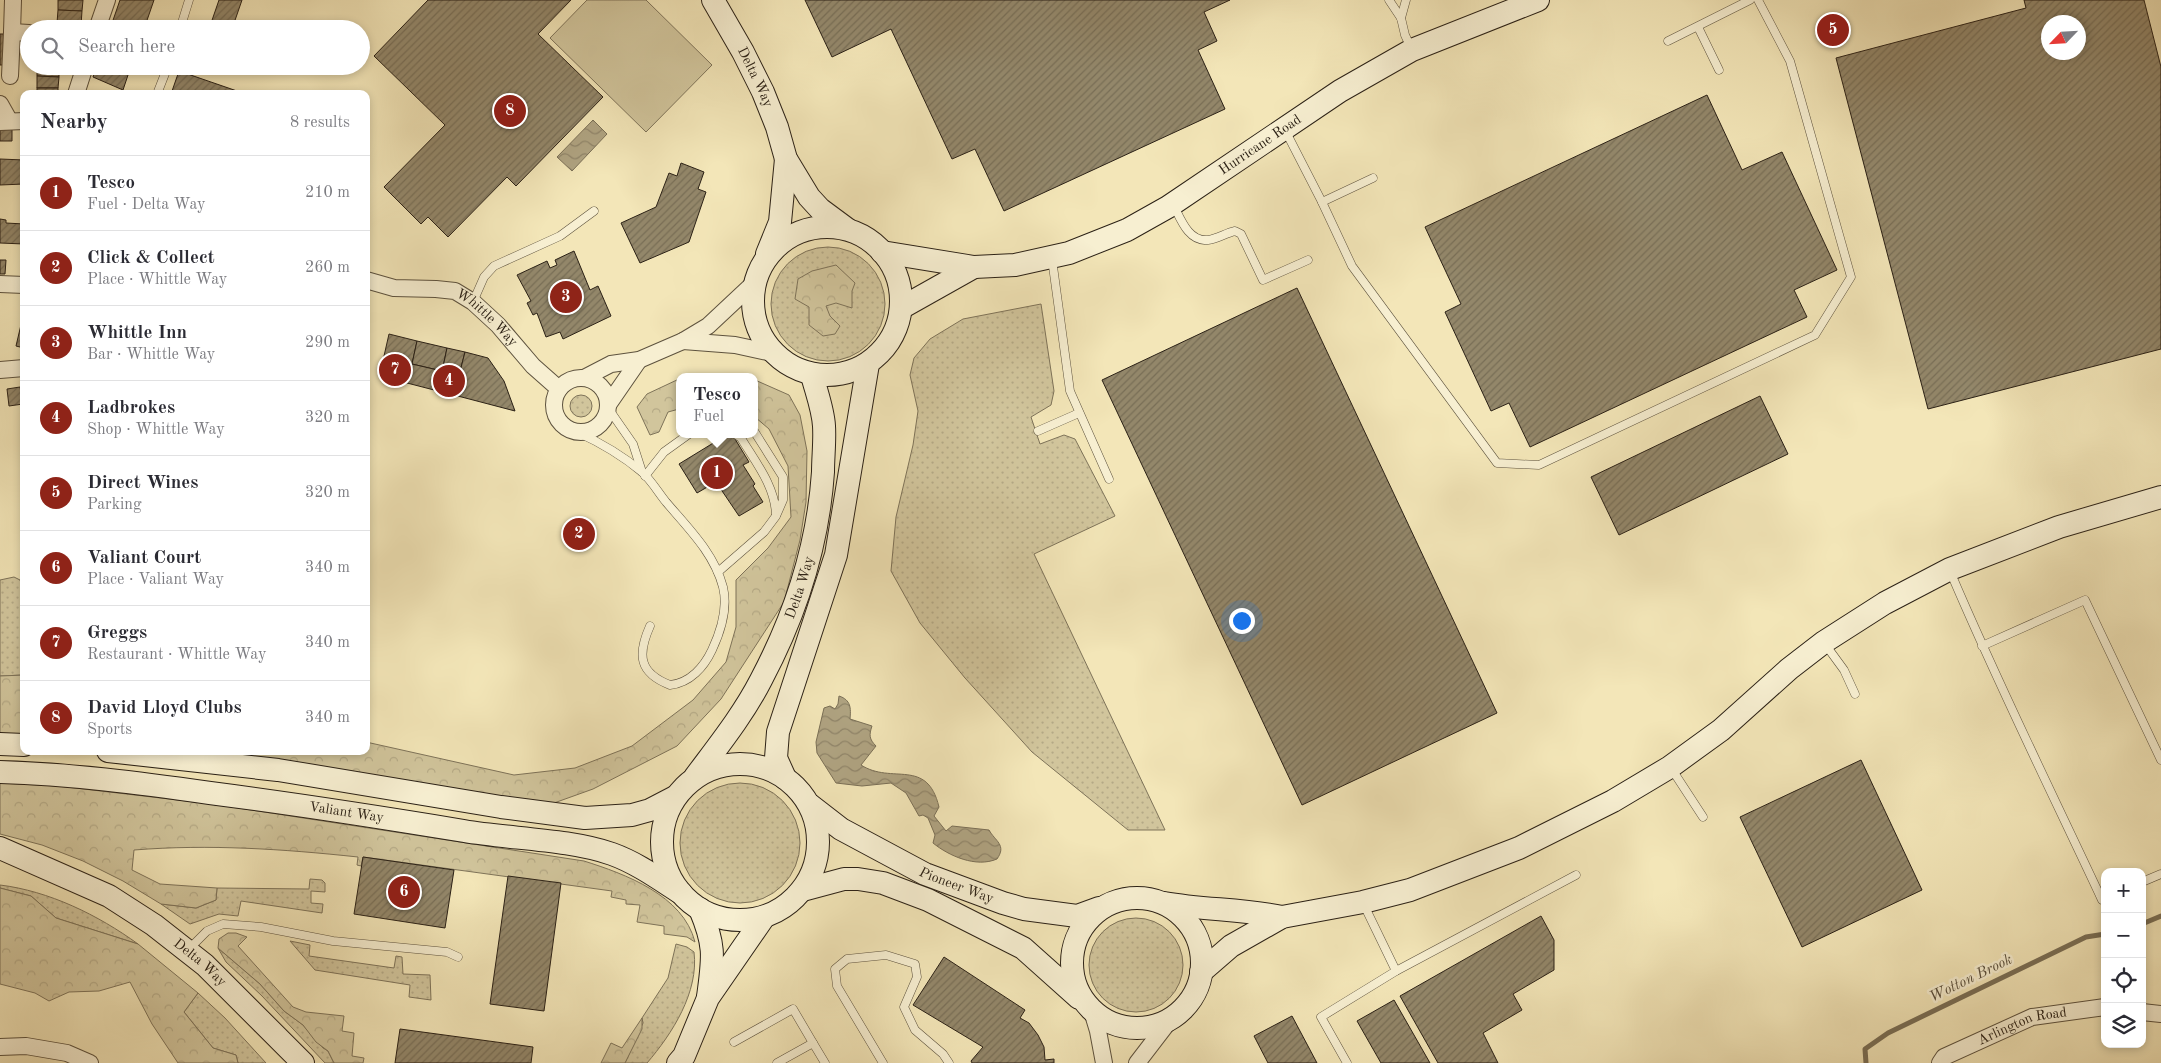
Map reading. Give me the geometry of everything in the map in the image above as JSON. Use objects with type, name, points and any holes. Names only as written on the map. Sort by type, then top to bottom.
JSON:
[{"type":"street","points":[[10,76],[13,0]]},
{"type":"street","points":[[100,20],[107,0]]},
{"type":"street","name":"Delta Way","points":[[713,0],[743,52],[763,92],[777,127],[786,159],[809,197],[820,209],[848,230]]},
{"type":"street","name":"Hurricane Road","points":[[882,252],[974,267],[1015,265],[1069,253],[1127,230],[1173,204],[1340,91],[1412,50],[1538,0]]},
{"type":"street","points":[[12,32],[20,32]]},
{"type":"street","points":[[77,90],[82,75]]},
{"type":"street","points":[[0,104],[11,121]]},
{"type":"street","name":"Delta Way","points":[[765,260],[780,222],[786,159]]},
{"type":"street","points":[[639,360],[608,407],[603,422],[591,431],[577,432],[563,425],[554,412],[554,404],[559,389],[570,380],[584,378],[611,364],[639,360],[683,341],[708,326],[754,282],[765,260],[780,242],[801,231],[824,226],[848,230],[866,238],[882,252],[894,269],[900,288],[901,308],[896,330],[884,349],[868,364],[850,372],[831,376],[812,375],[790,367],[772,353],[758,332],[752,307],[754,282]]},
{"type":"street","name":"Hurricane Road","points":[[901,308],[974,267]]},
{"type":"street","name":"Whittle Way","points":[[370,281],[394,288],[436,289],[455,292],[473,302],[498,325],[533,366],[559,389]]},
{"type":"street","points":[[0,284],[20,285]]},
{"type":"street","points":[[683,341],[735,344],[772,353]]},
{"type":"street","name":"Delta Way","points":[[785,778],[776,758],[778,732],[836,555],[868,364]]},
{"type":"street","points":[[0,370],[20,368]]},
{"type":"street","name":"Delta Way","points":[[694,778],[731,727],[760,681],[785,630],[810,562],[820,503],[824,435],[820,403],[812,375]]},
{"type":"street","points":[[584,378],[598,384],[604,390],[608,407]]},
{"type":"street","points":[[1202,972],[1231,946],[1282,918],[1363,902],[1410,890],[1519,848],[1613,801],[1670,767],[1722,730],[1789,669],[1824,642],[1885,603],[1950,569],[2059,527],[2161,497]]},
{"type":"street","points":[[0,744],[20,745]]},
{"type":"street","points":[[144,755],[278,770],[500,807],[585,818],[632,815],[650,810],[675,797],[694,778],[706,771],[726,765],[747,763],[767,768],[785,778],[799,790],[810,805],[817,826],[819,849],[814,870],[803,890],[786,906],[764,917],[742,921],[720,918],[700,909],[681,893],[668,872],[662,846],[665,821],[675,797]]},
{"type":"street","name":"Valiant Way","points":[[0,772],[43,773],[137,783],[337,810],[484,835],[587,847],[612,854],[633,864],[681,893]]},
{"type":"street","name":"Pioneer Way","points":[[810,805],[841,829],[925,874],[1003,903],[1024,909],[1077,916],[1116,901]]},
{"type":"street","name":"Delta Way","points":[[0,848],[108,896],[154,925],[205,965],[303,1063]]},
{"type":"street","name":"Delta Way","points":[[0,864],[82,884]]},
{"type":"street","name":"Pioneer Way","points":[[803,890],[844,879],[858,879],[883,883],[928,900],[1023,948],[1087,1006]]},
{"type":"street","points":[[1104,1063],[1098,1031],[1076,987],[1072,973],[1075,943],[1081,929],[1090,917],[1116,901],[1137,898],[1221,910],[1253,911],[1282,918]]},
{"type":"street","points":[[1087,1006],[1109,1023],[1130,1029],[1150,1028],[1170,1020],[1182,1011],[1191,1000],[1202,972],[1202,954],[1187,922],[1174,910],[1158,902]]},
{"type":"street","points":[[700,909],[710,933],[713,955],[708,998]]},
{"type":"street","points":[[678,1063],[684,1056],[708,998],[764,917]]},
{"type":"street","name":"Arlington Road","points":[[1942,1060],[2032,1017],[2101,1008]]},
{"type":"street","points":[[2146,1012],[2161,1014]]},
{"type":"street","points":[[1137,1063],[1170,1020]]},
{"type":"street","points":[[2,1053],[26,1046],[67,1053],[90,1063]]},
{"type":"lane","points":[[183,20],[189,0]]},
{"type":"lane","points":[[1389,0],[1401,18],[1405,36],[1412,50]]},
{"type":"lane","points":[[1401,18],[1406,0]]},
{"type":"lane","points":[[1668,41],[1750,0]]},
{"type":"lane","points":[[1284,129],[1322,202],[1352,266],[1498,463],[1539,465],[1814,334],[1851,277],[1790,61],[1758,0]]},
{"type":"lane","points":[[1698,27],[1719,70]]},
{"type":"lane","points":[[159,90],[164,75]]},
{"type":"lane","points":[[1322,202],[1372,178]]},
{"type":"lane","points":[[1173,204],[1186,230],[1197,239],[1209,240],[1235,231],[1241,234],[1263,280],[1308,260]]},
{"type":"lane","points":[[473,302],[484,277],[494,266],[560,236],[594,210]]},
{"type":"lane","points":[[1051,256],[1070,391],[1109,479]]},
{"type":"lane","points":[[608,407],[632,444],[644,474]]},
{"type":"lane","points":[[1038,431],[1079,413]]},
{"type":"lane","points":[[577,432],[596,441],[644,474],[707,551],[718,572],[723,588],[723,621],[710,655],[700,669],[687,680],[670,685],[650,675],[642,657],[641,648],[650,626]]},
{"type":"lane","points":[[644,474],[664,452],[683,438]]},
{"type":"lane","points":[[741,438],[774,494],[776,516]]},
{"type":"lane","points":[[718,572],[757,538],[776,516],[784,500],[782,478],[758,438]]},
{"type":"lane","points":[[1950,569],[1982,646],[2101,898]]},
{"type":"lane","points":[[1982,646],[2086,600],[2161,760]]},
{"type":"lane","points":[[1824,642],[1844,670],[1855,694]]},
{"type":"lane","points":[[1670,767],[1703,818]]},
{"type":"lane","points":[[2146,880],[2161,874]]},
{"type":"lane","points":[[1347,1063],[1321,1018],[1396,971],[1576,876]]},
{"type":"lane","points":[[1363,902],[1396,971]]},
{"type":"lane","points":[[188,951],[207,931],[223,924],[261,927],[333,941],[447,952],[458,957]]},
{"type":"lane","points":[[884,1063],[837,986],[835,969],[847,959],[886,955],[915,964],[917,976],[904,1007],[915,1030],[943,1054],[950,1063]]},
{"type":"lane","points":[[734,1042],[793,1009],[825,1063]]},
{"type":"lane","points":[[777,1063],[813,1043]]},
{"type":"green space","points":[[587,0],[646,0],[712,65],[646,132],[550,38]]},
{"type":"green space","points":[[828,247],[850,251],[868,264],[881,282],[885,304],[881,326],[868,344],[850,357],[828,361],[806,357],[788,344],[775,326],[771,304],[775,282],[788,264],[806,251]]},
{"type":"green space","points":[[836,265],[855,283],[852,291],[852,308],[836,303],[826,306],[830,316],[840,326],[835,334],[823,336],[809,325],[809,307],[795,299],[798,279],[812,271]]},
{"type":"green space","points":[[1041,304],[1054,391],[1051,405],[1031,417],[1040,444],[1064,435],[1075,439],[1115,516],[1034,554],[1165,830],[1128,830],[1032,752],[965,678],[920,623],[891,571],[896,517],[913,445],[918,411],[910,375],[914,358],[930,339],[963,319]]},
{"type":"green space","points":[[676,380],[676,410],[668,412],[659,432],[650,435],[637,407],[647,394]]},
{"type":"green space","points":[[758,381],[789,395],[800,415],[807,451],[806,502],[800,540],[784,602],[721,699],[677,746],[593,789],[554,803],[492,796],[236,755],[370,755],[370,743],[514,775],[575,768],[632,746],[693,700],[726,662],[736,627],[736,580],[768,548],[791,517],[788,466],[769,429],[758,420]]},
{"type":"green space","points":[[581,395],[589,398],[592,406],[589,414],[581,417],[573,414],[570,406],[573,398]]},
{"type":"green space","points":[[14,577],[20,580],[20,675],[0,676],[0,580]]},
{"type":"green space","points":[[20,675],[20,739],[0,738],[0,676]]},
{"type":"green space","points":[[0,783],[58,786],[212,804],[584,861],[634,880],[665,899],[678,911],[688,926],[695,942],[687,937],[664,934],[664,926],[637,922],[640,905],[626,904],[626,900],[611,897],[612,891],[363,857],[361,866],[357,865],[358,857],[274,850],[190,847],[134,850],[132,870],[160,884],[217,888],[216,900],[196,908],[161,904],[123,881],[83,861],[42,845],[0,834]]},
{"type":"green space","points":[[740,783],[752,784],[763,788],[773,793],[782,801],[790,810],[795,820],[799,831],[799,855],[795,866],[790,876],[782,885],[773,893],[763,898],[752,902],[740,903],[728,902],[717,898],[707,893],[698,885],[690,876],[685,866],[681,855],[680,843],[681,831],[685,820],[690,810],[698,801],[707,793],[717,788],[728,784]]},
{"type":"green space","points":[[310,879],[322,880],[325,883],[325,892],[311,891],[311,903],[323,904],[322,913],[241,901],[238,916],[219,914],[190,924],[161,904],[196,908],[216,900],[217,888],[309,889]]},
{"type":"green space","points":[[0,885],[37,893],[72,906],[106,923],[138,944],[56,918],[31,896],[0,888]]},
{"type":"green space","points":[[0,888],[31,896],[56,918],[138,944],[198,993],[184,1012],[213,1048],[236,1055],[238,1063],[178,1063],[152,1024],[130,982],[99,991],[69,992],[49,1001],[35,993],[0,984]]},
{"type":"green space","points":[[1136,918],[1154,921],[1169,932],[1180,947],[1183,965],[1180,983],[1169,998],[1154,1009],[1136,1012],[1118,1009],[1103,998],[1092,983],[1089,965],[1092,947],[1103,932],[1118,921]]},
{"type":"green space","points":[[228,933],[236,933],[247,937],[238,946],[293,1007],[306,1012],[344,1016],[342,1031],[354,1033],[352,1056],[364,1058],[363,1063],[334,1063],[328,1051],[316,1042],[303,1025],[284,1011],[260,984],[218,948],[219,939]]},
{"type":"green space","points":[[290,941],[310,945],[309,956],[394,968],[396,956],[402,957],[403,974],[430,975],[431,1000],[409,997],[410,985],[315,970]]},
{"type":"green space","points":[[676,944],[687,947],[694,952],[692,982],[682,1012],[666,1039],[647,1063],[625,1063],[643,1023],[642,1018],[668,978]]},
{"type":"green space","points":[[218,948],[260,984],[284,1011],[303,1025],[323,1048],[328,1051],[334,1063],[325,1063],[262,996],[226,962]]},
{"type":"green space","points":[[198,993],[225,1018],[266,1063],[238,1063],[236,1055],[213,1048],[184,1012]]},
{"type":"green space","points":[[642,1018],[642,1029],[625,1063],[601,1063],[611,1043],[622,1048]]},
{"type":"water","points":[[593,120],[607,134],[572,171],[557,157]]},
{"type":"water","points":[[839,696],[848,702],[850,719],[872,726],[870,737],[876,746],[861,765],[885,773],[917,777],[926,782],[933,792],[939,807],[934,816],[946,831],[952,826],[989,830],[999,843],[1001,850],[997,859],[980,862],[972,861],[955,856],[939,848],[933,843],[935,835],[928,818],[923,815],[919,816],[906,793],[891,783],[862,786],[836,783],[817,753],[816,742],[824,708],[830,706],[835,709]]},
{"type":"building","points":[[58,0],[83,0],[82,11],[58,10]]},
{"type":"building","points":[[120,0],[154,0],[147,20],[113,20]]},
{"type":"building","points":[[219,0],[242,0],[235,20],[212,20]]},
{"type":"building","points":[[428,0],[571,0],[538,34],[603,97],[516,186],[507,177],[448,237],[428,217],[421,224],[384,187],[445,125],[374,56]]},
{"type":"building","points":[[805,0],[1230,0],[1204,12],[1217,41],[1198,50],[1225,109],[1004,211],[975,149],[952,159],[891,29],[832,57]]},
{"type":"building","points":[[2024,0],[2144,0],[2161,67],[2161,349],[1928,409],[1836,58],[2026,8]]},
{"type":"building","points":[[58,10],[82,11],[81,20],[57,20]]},
{"type":"building","points":[[0,34],[5,34],[4,65],[0,65]]},
{"type":"building","points":[[59,75],[59,77],[37,76]]},
{"type":"building","points":[[94,75],[128,75],[123,90],[93,77]]},
{"type":"building","points":[[178,75],[191,75],[234,90],[172,90]]},
{"type":"building","points":[[37,76],[59,77],[58,88],[37,88]]},
{"type":"building","points":[[37,88],[58,88],[58,90],[37,90]]},
{"type":"building","points":[[1707,95],[1742,170],[1782,152],[1837,270],[1794,290],[1807,317],[1530,447],[1509,403],[1491,411],[1445,312],[1461,304],[1425,227]]},
{"type":"building","points":[[0,127],[12,128],[12,141],[0,141]]},
{"type":"building","points":[[0,159],[20,160],[20,184],[0,185]]},
{"type":"building","points":[[681,163],[704,172],[698,189],[706,192],[689,242],[640,263],[621,223],[656,207],[669,173],[677,176]]},
{"type":"building","points":[[0,219],[6,220],[6,223],[20,224],[20,244],[0,243]]},
{"type":"building","points":[[574,251],[590,290],[598,286],[611,316],[563,339],[560,332],[546,337],[537,313],[533,315],[527,303],[531,301],[517,275],[547,261],[550,268],[557,265],[555,260]]},
{"type":"building","points":[[0,260],[6,260],[5,274],[0,274]]},
{"type":"building","points":[[1297,288],[1497,713],[1302,805],[1102,380]]},
{"type":"building","points":[[20,329],[20,347],[16,346]]},
{"type":"building","points":[[389,334],[417,341],[412,364],[384,356]]},
{"type":"building","points":[[417,341],[447,348],[442,371],[412,364]]},
{"type":"building","points":[[447,348],[465,352],[454,395],[438,391]]},
{"type":"building","points":[[465,352],[488,358],[504,381],[515,411],[454,395]]},
{"type":"building","points":[[384,356],[412,364],[407,383],[379,376]]},
{"type":"building","points":[[412,364],[442,371],[438,391],[407,383]]},
{"type":"building","points":[[20,387],[20,404],[9,406],[7,389]]},
{"type":"building","points":[[1760,396],[1788,454],[1619,535],[1591,477]]},
{"type":"building","points":[[721,438],[734,438],[749,462],[743,465],[755,484],[753,486],[763,502],[739,516],[716,482],[697,493],[679,464]]},
{"type":"building","points":[[573,520],[591,525],[585,547],[568,542]]},
{"type":"building","points":[[1861,760],[1922,890],[1802,947],[1740,817]]},
{"type":"building","points":[[363,857],[454,870],[445,928],[354,914]]},
{"type":"building","points":[[508,876],[561,883],[544,1011],[490,1004]]},
{"type":"building","points":[[1541,916],[1554,940],[1554,970],[1513,994],[1522,1010],[1483,1033],[1498,1063],[1438,1063],[1400,996]]},
{"type":"building","points":[[944,957],[1025,1010],[1020,1018],[1029,1023],[1038,1035],[1044,1047],[1045,1060],[1054,1059],[1054,1063],[972,1063],[971,1061],[983,1047],[913,1005]]},
{"type":"building","points":[[1394,1000],[1430,1063],[1381,1063],[1357,1021]]},
{"type":"building","points":[[1292,1016],[1317,1063],[1268,1063],[1254,1036]]},
{"type":"building","points":[[400,1029],[533,1047],[531,1063],[395,1063]]},
{"type":"waterway","name":"Wotton Brook","points":[[2146,922],[2161,916]]},
{"type":"waterway","name":"Wotton Brook","points":[[1866,1063],[1865,1049],[1888,1033],[2086,937],[2101,935]]},
{"type":"place","name":"Direct Wines","points":[[1833,30]]},
{"type":"place","name":"David Lloyd Clubs","points":[[510,111]]},
{"type":"place","name":"Whittle Inn","points":[[566,297]]},
{"type":"place","name":"Greggs","points":[[395,370]]},
{"type":"place","name":"Ladbrokes","points":[[449,381]]},
{"type":"place","name":"Tesco","points":[[717,473]]},
{"type":"place","name":"Click & Collect","points":[[579,534]]},
{"type":"place","name":"Valiant Court","points":[[404,892]]}]
